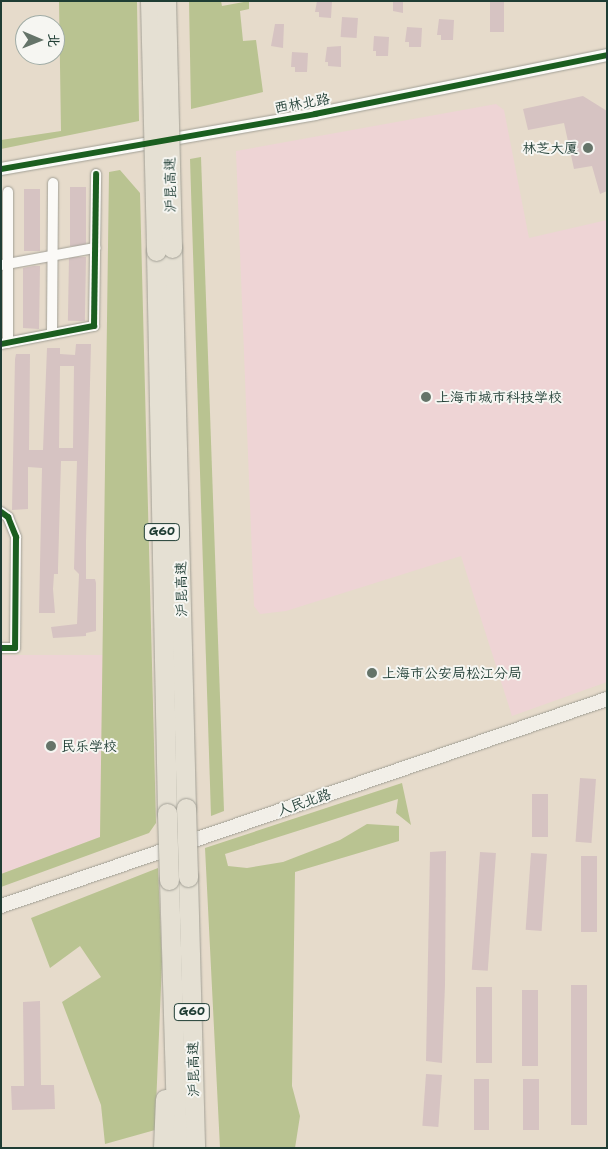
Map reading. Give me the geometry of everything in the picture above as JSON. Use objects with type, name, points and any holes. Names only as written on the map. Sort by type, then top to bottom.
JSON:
[{"type":"highway","name":"沪昆高速","points":[[150,1],[164,250],[186,808],[195,1148]]},
{"type":"highway","name":"沪昆高速","points":[[166,1],[164,250],[168,813],[177,1148]]},
{"type":"highway","points":[[163,1148],[172,973]]},
{"type":"highway","points":[[191,973],[202,1148]]},
{"type":"main road","name":"人民北路","points":[[1,906],[607,699]]},
{"type":"street","name":"西林北路","points":[[1,169],[315,114],[607,55]]},
{"type":"street","points":[[8,192],[5,264],[5,343],[94,326],[96,174]]},
{"type":"street","points":[[52,334],[53,183]]},
{"type":"street","points":[[5,264],[96,248]]},
{"type":"street","points":[[1,512],[8,517],[16,537],[15,648],[1,648]]},
{"type":"shaded area","name":"上海市城市科技学校","points":[[496,104],[504,110],[529,238],[607,220],[607,682],[512,716],[461,556],[286,611],[260,614],[254,606],[236,151]]},
{"type":"shaded area","name":"民乐学校","points":[[1,655],[103,655],[100,837],[1,874]]},
{"type":"green space","points":[[59,1],[137,1],[139,121],[1,149],[1,140],[61,131],[60,65],[65,65],[65,15],[59,15]]},
{"type":"green space","points":[[189,1],[221,1],[222,6],[249,1],[249,9],[240,11],[243,41],[256,40],[263,92],[191,109]]},
{"type":"green space","points":[[201,157],[224,811],[211,816],[190,159]]},
{"type":"green space","points":[[120,170],[140,193],[156,823],[149,833],[1,887],[1,874],[100,837],[109,172]]},
{"type":"green space","points":[[402,783],[411,825],[396,813],[398,799],[225,854],[228,866],[247,868],[283,862],[340,840],[367,824],[399,826],[399,841],[295,872],[292,1086],[300,1116],[295,1148],[220,1148],[205,848]]},
{"type":"green space","points":[[158,868],[162,962],[155,1130],[105,1144],[101,1105],[62,1002],[101,977],[80,946],[50,968],[31,918]]},
{"type":"building","points":[[317,1],[332,1],[331,18],[319,17],[319,12],[315,12]]},
{"type":"building","points":[[393,1],[403,1],[403,13],[393,11]]},
{"type":"building","points":[[490,1],[504,1],[504,32],[490,32]]},
{"type":"building","points":[[342,17],[358,18],[357,38],[341,37]]},
{"type":"building","points":[[439,19],[454,20],[453,40],[441,40],[441,35],[437,35]]},
{"type":"building","points":[[275,24],[284,24],[283,48],[271,46]]},
{"type":"building","points":[[407,27],[422,28],[421,47],[409,47],[409,42],[405,42]]},
{"type":"building","points":[[374,36],[389,37],[388,56],[376,56],[376,51],[373,51]]},
{"type":"building","points":[[341,46],[341,67],[328,66],[328,62],[325,62],[327,47]]},
{"type":"building","points":[[292,52],[308,53],[307,72],[295,72],[295,67],[291,67]]},
{"type":"building","name":"林芝大厦","points":[[583,96],[607,111],[607,191],[600,194],[592,166],[574,169],[564,123],[528,130],[523,109]]},
{"type":"building","points":[[70,187],[86,187],[86,246],[70,246]]},
{"type":"building","points":[[24,189],[40,189],[40,251],[24,251]]},
{"type":"building","points":[[69,257],[86,257],[85,321],[68,321]]},
{"type":"building","points":[[40,266],[39,329],[23,328],[23,268]]},
{"type":"building","points":[[76,344],[91,344],[86,579],[95,579],[96,583],[96,631],[86,633],[86,636],[53,638],[51,627],[77,624],[79,574],[74,569],[77,461],[61,461],[58,574],[54,574],[53,589],[55,613],[39,613],[42,468],[28,467],[28,509],[12,510],[15,359],[16,354],[30,354],[29,450],[43,450],[47,348],[60,348],[60,354],[75,355]],"holes":[[[60,366],[74,366],[73,448],[59,448]]]},
{"type":"building","points":[[580,778],[596,779],[591,843],[576,842]]},
{"type":"building","points":[[532,794],[548,794],[548,837],[532,837]]},
{"type":"building","points":[[446,851],[445,985],[442,1063],[426,1061],[430,852]]},
{"type":"building","points":[[480,852],[496,853],[488,971],[472,970]]},
{"type":"building","points":[[531,853],[547,854],[542,931],[526,930]]},
{"type":"building","points":[[581,856],[597,856],[597,932],[581,932]]},
{"type":"building","points":[[571,985],[587,985],[587,1125],[571,1125]]},
{"type":"building","points":[[476,987],[492,987],[492,1063],[476,1063]]},
{"type":"building","points":[[522,990],[538,990],[538,1066],[522,1066]]},
{"type":"building","points":[[40,1001],[41,1085],[54,1085],[55,1109],[12,1110],[11,1086],[24,1086],[23,1002]]},
{"type":"building","points":[[426,1074],[442,1075],[438,1127],[422,1126]]},
{"type":"building","points":[[474,1079],[489,1079],[489,1130],[474,1130]]},
{"type":"building","points":[[523,1079],[539,1079],[539,1130],[523,1130]]},
{"type":"cycle path","points":[[1,169],[315,114],[607,55]]},
{"type":"cycle path","points":[[1,344],[94,326],[96,174]]},
{"type":"cycle path","points":[[1,512],[8,517],[16,537],[15,648],[1,648]]},
{"type":"place","name":"林芝大厦","points":[[588,148]]},
{"type":"place","name":"上海市城市科技学校","points":[[426,397]]},
{"type":"place","name":"上海市公安局松江分局","points":[[372,673]]},
{"type":"place","name":"民乐学校","points":[[51,746]]}]
